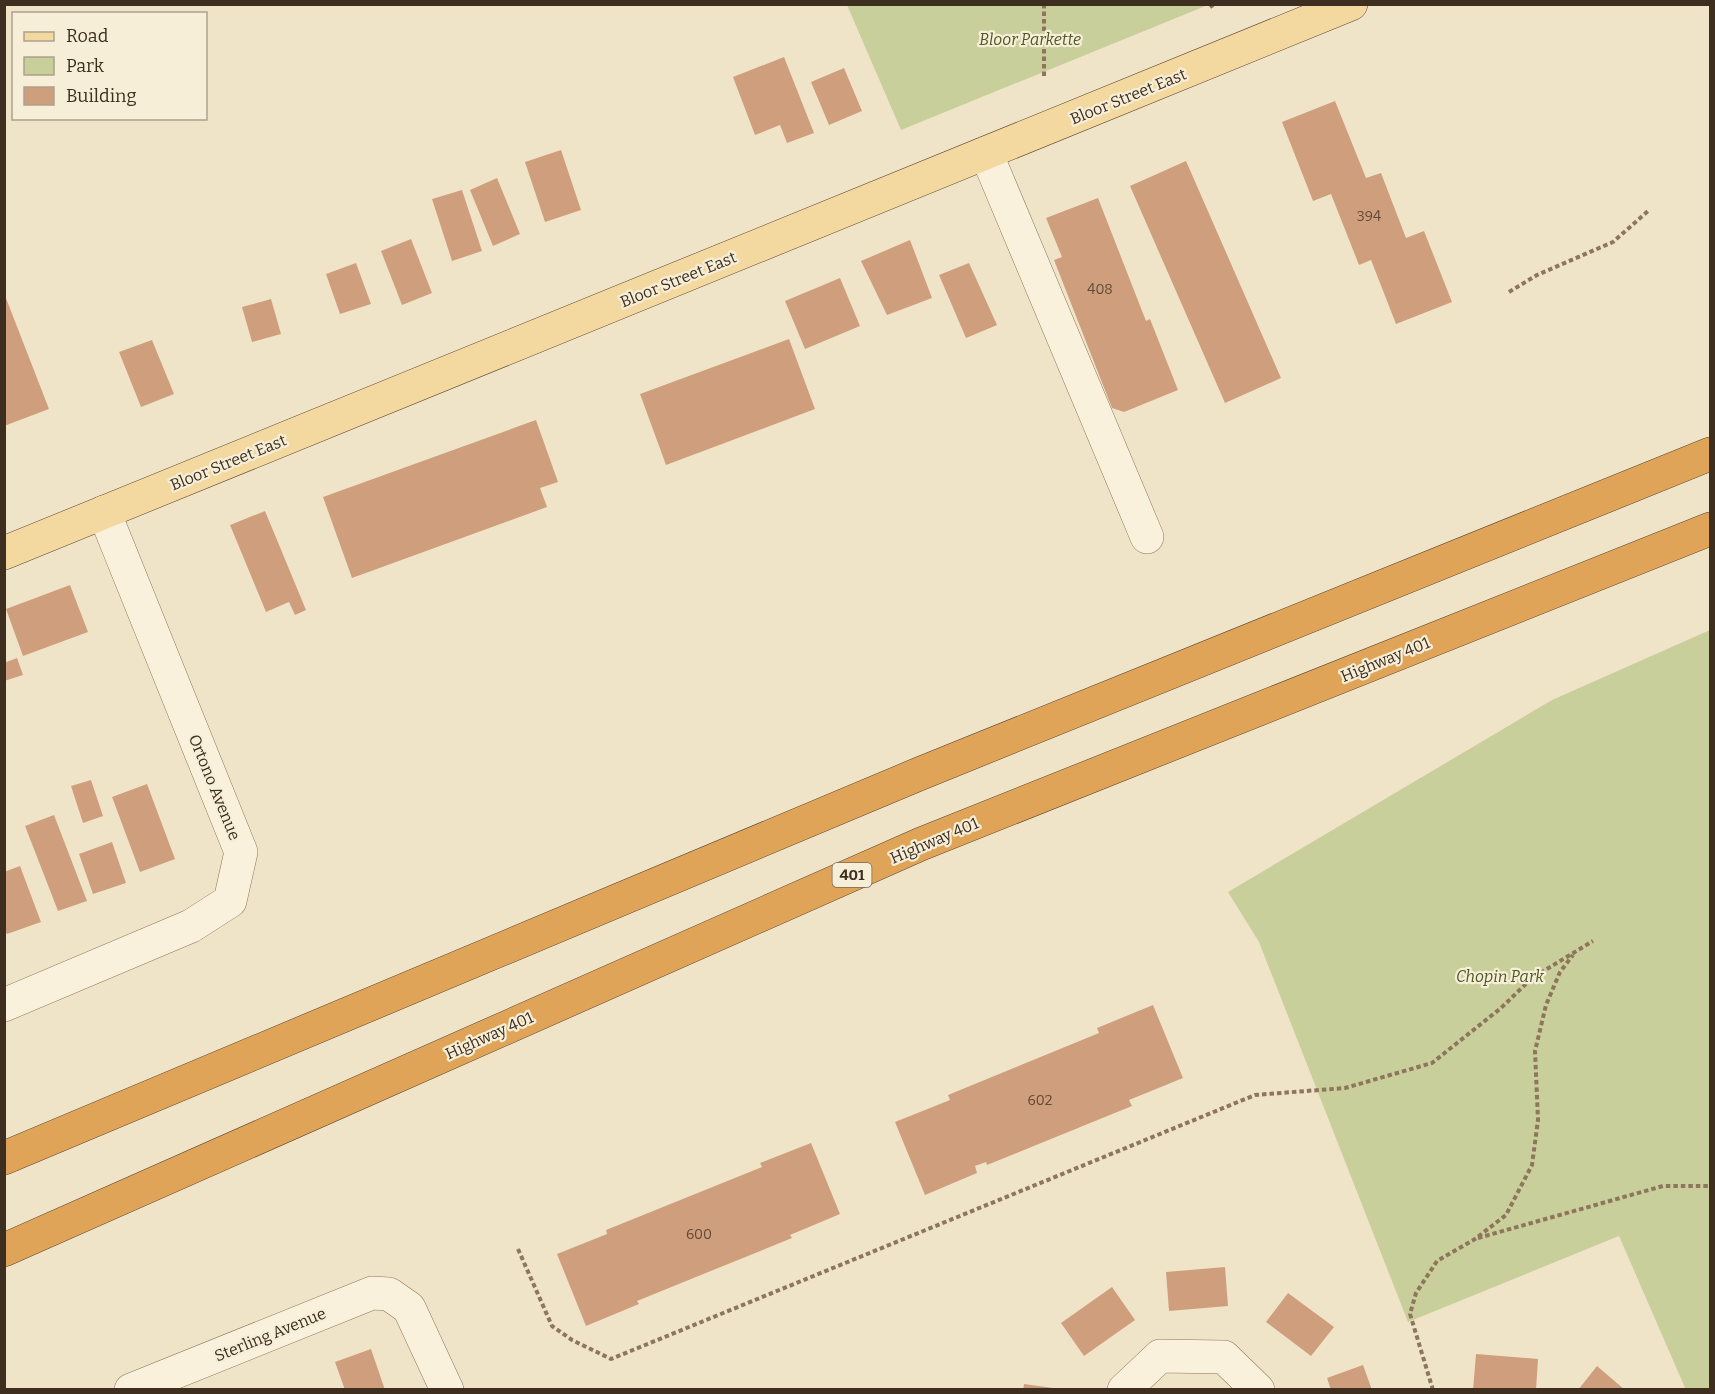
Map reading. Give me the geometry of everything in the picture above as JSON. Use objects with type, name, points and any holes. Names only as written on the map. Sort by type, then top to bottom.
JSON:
[{"type":"highway","points":[[4,1158],[908,779],[1710,454]]},
{"type":"highway","name":"Highway 401","points":[[4,1250],[921,844],[1710,529]]},
{"type":"main road","name":"Bloor Street East","points":[[4,553],[1351,4]]},
{"type":"street","points":[[986,153],[1147,537]]},
{"type":"street","name":"Ortono Avenue","points":[[4,1005],[190,927],[230,901],[241,852],[104,512]]},
{"type":"street","name":"Sterling Avenue","points":[[130,1389],[372,1293],[389,1294],[409,1308],[447,1389]]},
{"type":"street","points":[[1124,1389],[1160,1356],[1171,1356],[1224,1357],[1258,1389]]},
{"type":"path","points":[[1044,4],[1044,76]]},
{"type":"path","points":[[1509,292],[1537,275],[1613,242],[1648,211]]},
{"type":"path","points":[[518,1249],[552,1326],[572,1340],[610,1359],[1255,1095],[1345,1088],[1432,1063],[1501,1008],[1532,978],[1593,941]]},
{"type":"path","points":[[1432,1389],[1410,1314],[1416,1293],[1437,1261],[1475,1239],[1506,1215],[1532,1165],[1538,1120],[1535,1051],[1546,1005],[1560,972],[1576,951]]},
{"type":"path","points":[[1475,1239],[1663,1186],[1710,1186]]},
{"type":"green space","name":"Bloor Parkette","points":[[847,5],[1208,5],[901,130]]},
{"type":"green space","name":"Chopin Park","points":[[1710,630],[1710,1389],[1686,1390],[1619,1236],[1408,1322],[1259,942],[1228,892],[1552,700]]},
{"type":"building","points":[[784,57],[814,133],[787,143],[780,125],[755,135],[733,77]]},
{"type":"building","points":[[844,68],[862,111],[829,125],[811,82]]},
{"type":"building","points":[[1335,101],[1366,178],[1381,173],[1406,238],[1424,231],[1452,302],[1396,324],[1371,260],[1359,265],[1331,194],[1313,201],[1282,122]]},
{"type":"building","points":[[561,150],[581,210],[545,222],[525,162]]},
{"type":"building","points":[[1186,161],[1281,378],[1225,403],[1130,186]]},
{"type":"building","points":[[497,178],[520,234],[493,246],[470,190]]},
{"type":"building","points":[[462,190],[482,251],[452,261],[432,199]]},
{"type":"building","points":[[1098,198],[1146,321],[1150,319],[1178,390],[1124,412],[1112,408],[1054,260],[1062,257],[1046,218]]},
{"type":"building","points":[[411,239],[432,293],[402,305],[381,251]]},
{"type":"building","points":[[910,240],[932,298],[887,315],[861,261]]},
{"type":"building","points":[[356,263],[371,304],[340,314],[326,274]]},
{"type":"building","points":[[969,263],[997,325],[966,338],[939,275]]},
{"type":"building","points":[[840,278],[860,326],[805,349],[785,301]]},
{"type":"building","points":[[4,293],[49,409],[4,426]]},
{"type":"building","points":[[271,299],[281,334],[252,342],[242,307]]},
{"type":"building","points":[[789,339],[815,409],[666,465],[640,394]]},
{"type":"building","points":[[152,340],[174,394],[141,407],[119,352]]},
{"type":"building","points":[[536,420],[558,482],[540,488],[547,507],[352,578],[323,497]]},
{"type":"building","points":[[265,511],[306,610],[295,615],[289,602],[266,612],[230,525]]},
{"type":"building","points":[[70,585],[88,632],[23,656],[6,609]]},
{"type":"building","points":[[17,658],[23,675],[4,681],[4,663]]},
{"type":"building","points":[[91,780],[103,816],[83,823],[71,786]]},
{"type":"building","points":[[147,784],[175,859],[140,872],[112,797]]},
{"type":"building","points":[[54,815],[87,901],[58,911],[25,826]]},
{"type":"building","points":[[112,842],[126,883],[93,894],[79,854]]},
{"type":"building","points":[[20,866],[41,922],[7,934],[4,928],[4,872]]},
{"type":"building","points":[[1153,1005],[1183,1078],[1129,1100],[1132,1106],[987,1165],[986,1162],[975,1166],[977,1173],[925,1195],[895,1122],[950,1100],[948,1095],[1099,1033],[1097,1028]]},
{"type":"building","points":[[811,1143],[840,1214],[790,1235],[792,1238],[637,1301],[639,1304],[586,1326],[557,1254],[607,1234],[606,1230],[762,1167],[760,1163]]},
{"type":"building","points":[[1225,1267],[1228,1306],[1169,1311],[1166,1272]]},
{"type":"building","points":[[1112,1287],[1135,1320],[1084,1356],[1061,1323]]},
{"type":"building","points":[[1288,1293],[1334,1327],[1311,1356],[1266,1322]]},
{"type":"building","points":[[371,1349],[385,1390],[345,1390],[335,1362]]},
{"type":"building","points":[[1476,1354],[1538,1359],[1536,1390],[1473,1390]]},
{"type":"building","points":[[1363,1365],[1372,1390],[1331,1390],[1327,1378]]},
{"type":"building","points":[[1597,1366],[1625,1390],[1578,1390]]},
{"type":"building","points":[[1024,1384],[1053,1388],[1053,1390],[1023,1390]]}]
